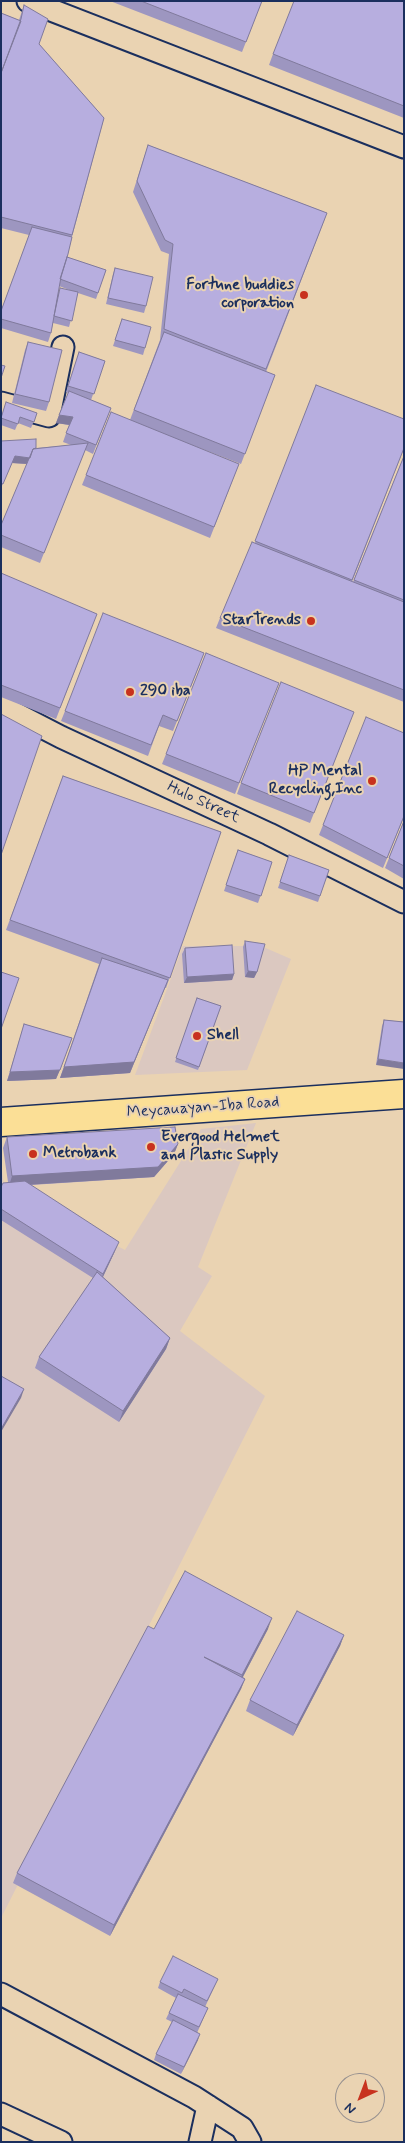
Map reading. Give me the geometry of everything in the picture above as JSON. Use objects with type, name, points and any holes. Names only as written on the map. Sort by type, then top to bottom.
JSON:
[{"type":"main road","name":"Meycauayan-Iba Road","points":[[1,1122],[404,1094]]},
{"type":"street","points":[[28,1],[246,88],[404,147]]},
{"type":"street","points":[[1,403],[49,416],[63,347]]},
{"type":"street","name":"Hulo Street","points":[[1,706],[61,737],[269,834],[404,902]]},
{"type":"street","points":[[1,1994],[208,2106],[242,2128],[250,2142]]},
{"type":"street","points":[[200,2142],[208,2106]]},
{"type":"street","points":[[1,2114],[61,2142]]},
{"type":"shaded area","points":[[183,946],[261,946],[291,959],[247,1070],[135,1075]]},
{"type":"shaded area","points":[[256,1123],[198,1267],[212,1276],[180,1331],[265,1396],[1,1918],[1,1161],[4,1187],[125,1250],[201,1129]]},
{"type":"building","points":[[141,1],[262,1],[246,42]]},
{"type":"building","points":[[294,1],[404,1],[404,106],[273,54]]},
{"type":"building","points":[[24,5],[48,19],[39,44],[104,118],[72,235],[1,217],[1,73],[21,19]]},
{"type":"building","points":[[1,13],[21,21],[1,73]]},
{"type":"building","points":[[148,145],[327,213],[266,369],[164,329],[173,244],[165,240],[137,181]]},
{"type":"building","points":[[32,227],[72,237],[61,277],[51,333],[1,319],[1,311]]},
{"type":"building","points":[[67,257],[106,270],[98,293],[60,279]]},
{"type":"building","points":[[115,268],[153,277],[146,306],[108,298]]},
{"type":"building","points":[[60,288],[78,292],[72,321],[54,316]]},
{"type":"building","points":[[122,319],[151,327],[145,348],[115,340]]},
{"type":"building","points":[[164,332],[275,375],[245,454],[134,410]]},
{"type":"building","points":[[28,342],[62,350],[49,402],[15,394]]},
{"type":"building","points":[[79,352],[105,361],[94,394],[68,386]]},
{"type":"building","points":[[1,365],[5,366],[1,378]]},
{"type":"building","points":[[316,385],[404,419],[404,448],[352,580],[255,541]]},
{"type":"building","points":[[69,391],[111,408],[96,445],[66,433],[73,417],[59,415]]},
{"type":"building","points":[[6,402],[37,413],[34,422],[20,417],[18,424],[1,418]]},
{"type":"building","points":[[111,412],[239,464],[214,527],[86,475]]},
{"type":"building","points":[[36,439],[36,448],[33,449],[30,458],[15,456],[3,484],[1,483],[1,441]]},
{"type":"building","points":[[88,443],[44,553],[1,535],[1,525],[33,449]]},
{"type":"building","points":[[404,456],[404,600],[354,580]]},
{"type":"building","name":"StarTrends","points":[[252,542],[404,602],[404,690],[220,618]]},
{"type":"building","points":[[1,573],[97,614],[60,708],[1,685]]},
{"type":"building","name":"290 iba","points":[[103,613],[204,653],[177,721],[163,715],[151,745],[65,711]]},
{"type":"building","points":[[206,653],[279,683],[239,783],[166,754]]},
{"type":"building","points":[[281,682],[354,712],[314,813],[241,783]]},
{"type":"building","points":[[1,714],[42,736],[1,855]]},
{"type":"building","name":"HP Mental Recycling,Inc","points":[[366,717],[404,733],[404,816],[387,858],[323,825]]},
{"type":"building","points":[[63,776],[221,832],[170,978],[10,920]]},
{"type":"building","name":"HP Mental Recycling,Inc","points":[[404,821],[404,866],[389,858]]},
{"type":"building","points":[[238,850],[272,862],[261,896],[226,885]]},
{"type":"building","points":[[289,855],[329,870],[320,896],[280,882]]},
{"type":"building","points":[[245,941],[265,944],[257,972],[248,971]]},
{"type":"building","points":[[232,945],[234,974],[187,977],[185,948]]},
{"type":"building","points":[[102,958],[168,980],[134,1062],[64,1067]]},
{"type":"building","points":[[1,972],[19,978],[1,1029]]},
{"type":"building","name":"Shell","points":[[197,998],[221,1006],[199,1067],[176,1058]]},
{"type":"building","points":[[384,1020],[404,1022],[404,1063],[378,1059]]},
{"type":"building","points":[[24,1024],[72,1038],[60,1070],[10,1072]]},
{"type":"building","points":[[175,1127],[178,1144],[158,1167],[12,1176],[7,1137]]},
{"type":"building","points":[[25,1181],[119,1242],[103,1274],[1,1209],[1,1187],[3,1183]]},
{"type":"building","points":[[97,1272],[170,1338],[123,1411],[39,1357]]},
{"type":"building","points":[[1,1376],[24,1389],[1,1429]]},
{"type":"building","points":[[185,1571],[272,1618],[242,1675],[204,1657],[245,1679],[114,1925],[17,1873],[148,1626],[154,1629]]},
{"type":"building","points":[[297,1611],[344,1635],[297,1725],[250,1700]]},
{"type":"building","points":[[173,1956],[218,1979],[207,2001],[184,1989],[182,1993],[160,1982]]},
{"type":"building","points":[[178,1994],[208,2008],[199,2027],[169,2013]]},
{"type":"building","points":[[173,2020],[200,2034],[184,2067],[156,2054]]},
{"type":"place","name":"Fortune buddies corporation","points":[[304,295]]},
{"type":"place","name":"StarTrends","points":[[311,621]]},
{"type":"place","name":"290 iba","points":[[130,692]]},
{"type":"place","name":"HP Mental Recycling,Inc","points":[[372,781]]},
{"type":"place","name":"Shell","points":[[197,1036]]},
{"type":"place","name":"Evergood Helmet and Plastic Supply","points":[[151,1147]]},
{"type":"place","name":"Metrobank","points":[[33,1154]]}]
